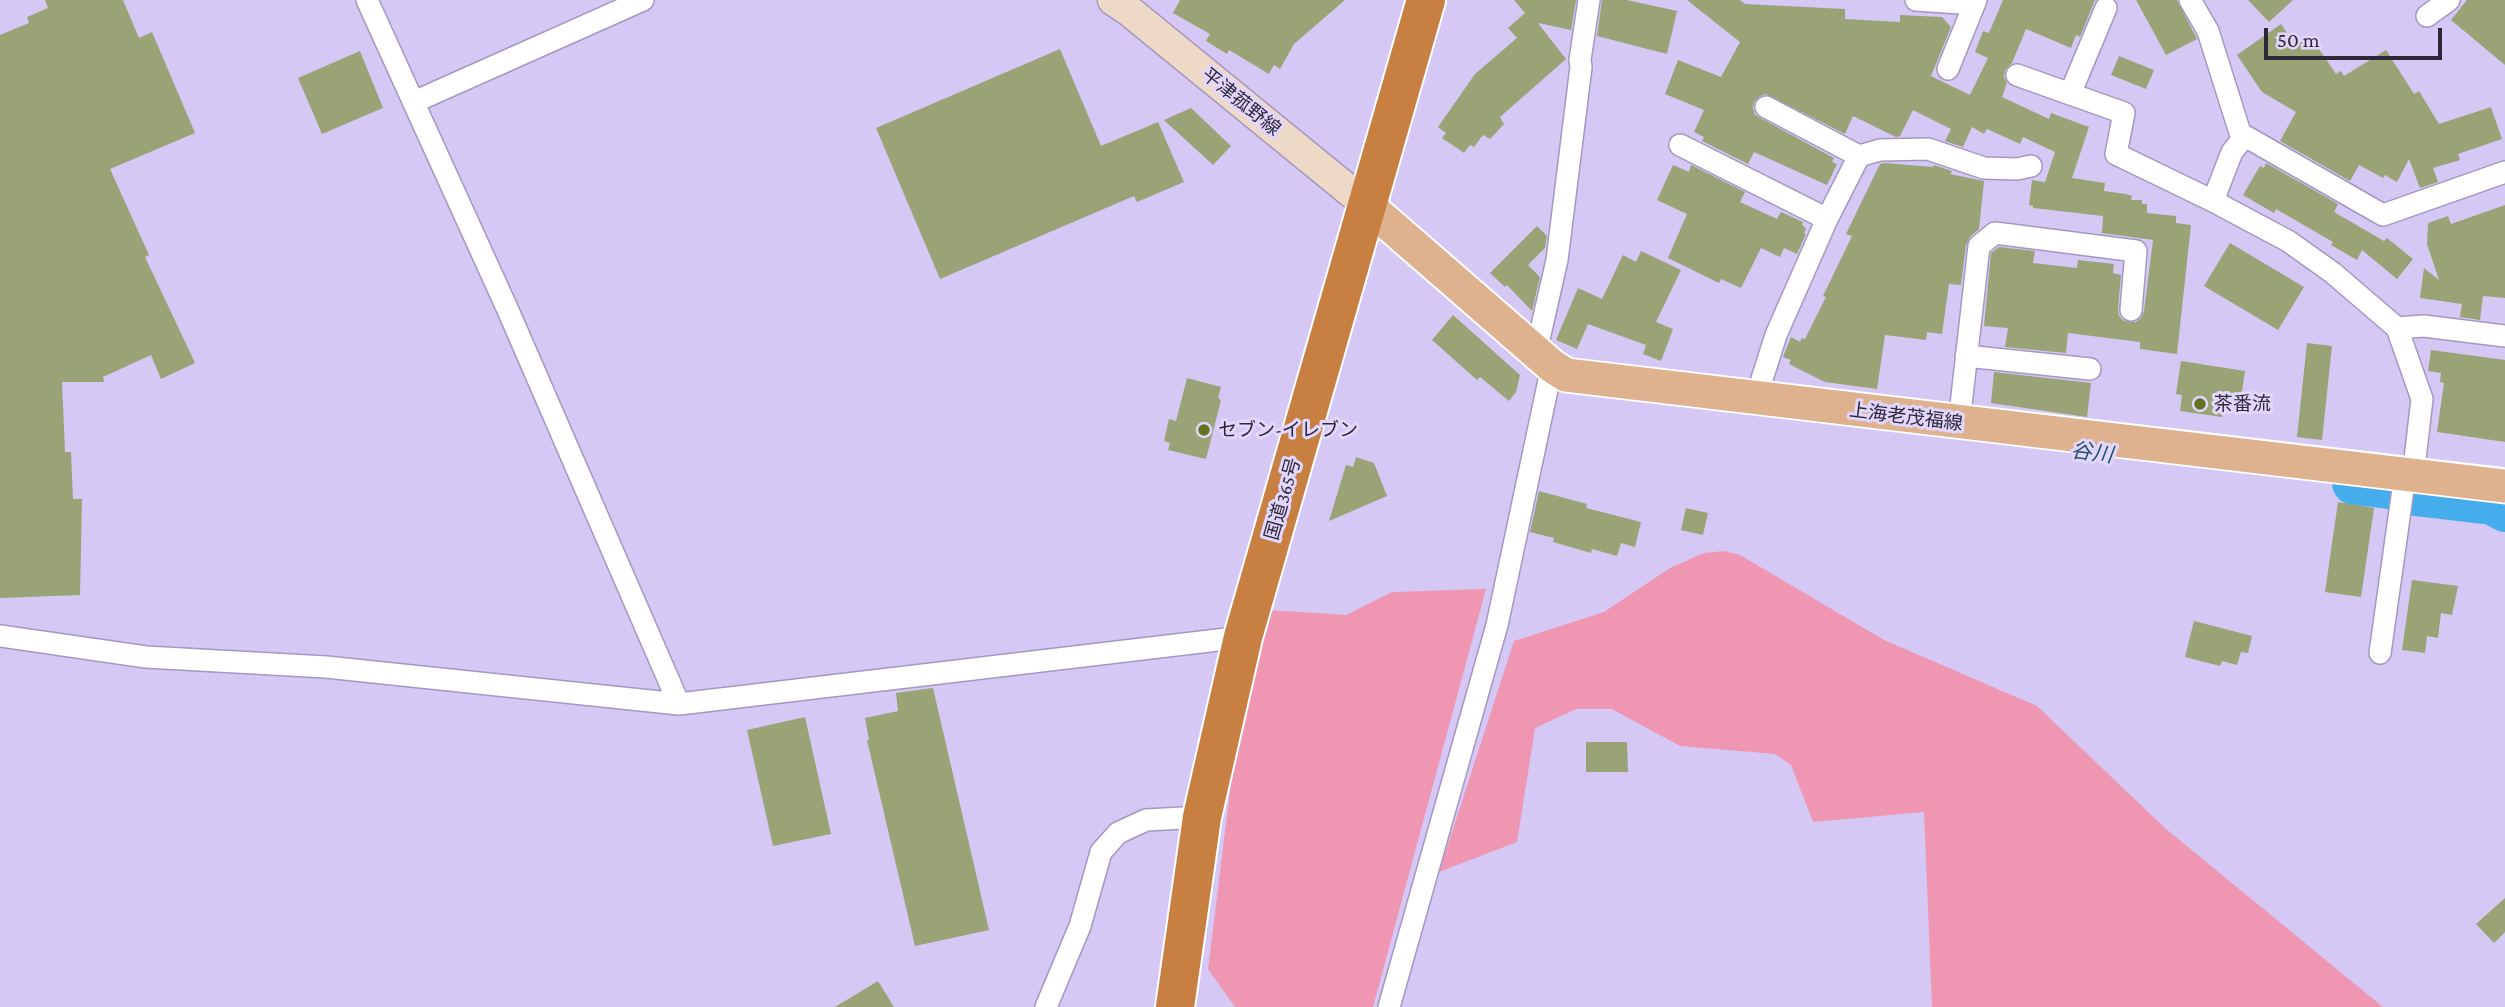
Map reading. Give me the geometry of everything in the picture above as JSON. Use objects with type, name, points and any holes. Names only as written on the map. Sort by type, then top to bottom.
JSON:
[{"type":"highway","name":"国道365号","points":[[1175,1007],[1202,817],[1243,636],[1426,0]]},
{"type":"main road","name":"平津菰野線","points":[[1113,0],[1368,206]]},
{"type":"main road","name":"上海老茂福線","points":[[1368,206],[1544,359],[1566,375],[1959,423],[2406,483],[2505,486]]},
{"type":"street","points":[[367,0],[507,307],[679,704]]},
{"type":"street","points":[[414,102],[643,0]]},
{"type":"street","points":[[1389,1007],[1497,625],[1544,359],[1589,0]]},
{"type":"street","points":[[1916,0],[1975,2],[1948,69]]},
{"type":"street","points":[[2190,0],[2208,31],[2242,139]]},
{"type":"street","points":[[2427,16],[2449,0]]},
{"type":"street","points":[[2070,94],[2106,8]]},
{"type":"street","points":[[2017,75],[2124,113],[2116,154],[2288,241],[2333,273],[2398,328],[2422,399],[2380,653]]},
{"type":"street","points":[[1766,107],[1859,156],[1880,150],[1928,149],[1984,168],[2017,169],[2031,166]]},
{"type":"street","points":[[2213,201],[2232,152],[2245,136],[2383,215],[2505,172]]},
{"type":"street","points":[[1680,145],[1827,219]]},
{"type":"street","points":[[1759,400],[1762,379],[1776,335],[1827,219],[1859,156]]},
{"type":"street","points":[[1959,423],[1979,246],[1994,233],[2136,251],[2131,310]]},
{"type":"street","points":[[2398,328],[2424,326],[2505,337]]},
{"type":"street","points":[[1966,356],[2090,369]]},
{"type":"street","points":[[0,636],[146,657],[326,667],[679,704],[1243,636]]},
{"type":"street","points":[[1046,1007],[1080,926],[1101,852],[1118,833],[1146,820],[1202,817]]},
{"type":"shaded area","points":[[1724,551],[1740,555],[1884,640],[2037,706],[2166,829],[2383,1007],[1932,1007],[1924,812],[1813,822],[1791,765],[1775,754],[1680,746],[1612,709],[1576,709],[1535,728],[1517,842],[1439,872],[1514,641],[1604,612],[1670,568],[1704,553]]},
{"type":"shaded area","points":[[1486,589],[1373,1007],[1235,1007],[1208,969],[1231,783],[1269,610],[1346,615],[1392,592]]},
{"type":"building","points":[[45,0],[123,0],[139,38],[152,32],[195,133],[110,169],[149,255],[145,257],[195,363],[161,379],[151,355],[103,377],[104,382],[62,382],[65,452],[71,452],[73,499],[82,499],[80,595],[0,598],[0,35],[29,23],[27,17],[48,8]]},
{"type":"building","points":[[1180,0],[1345,0],[1294,44],[1280,69],[1274,65],[1269,74],[1229,50],[1227,54],[1206,41],[1210,34],[1173,13]]},
{"type":"building","points":[[1514,0],[1576,0],[1571,30],[1538,23],[1566,59],[1500,117],[1504,124],[1490,139],[1483,135],[1474,147],[1470,145],[1464,153],[1442,138],[1446,133],[1438,127],[1475,74],[1517,38],[1508,28],[1525,13]]},
{"type":"building","points":[[1602,0],[1627,0],[1677,11],[1667,54],[1597,36]]},
{"type":"building","points":[[1687,0],[1740,0],[1745,4],[1845,9],[1845,19],[1900,22],[1900,15],[1942,17],[1951,27],[1931,76],[1970,95],[1988,58],[1975,52],[1983,31],[1989,33],[2003,0],[2095,0],[2080,37],[2076,35],[2071,48],[2026,29],[2012,63],[2005,70],[2007,83],[2002,97],[2049,119],[2051,113],[2089,127],[2072,178],[2105,183],[2104,191],[2132,196],[2131,200],[2142,200],[2142,204],[2147,204],[2147,213],[2176,216],[2176,223],[2191,225],[2177,354],[2140,349],[2140,342],[2068,333],[2066,353],[2005,347],[2008,328],[1984,326],[1991,253],[1999,247],[2035,251],[2033,263],[2077,268],[2078,260],[2114,264],[2113,273],[2121,275],[2119,316],[2124,321],[2136,322],[2144,311],[2153,240],[2102,233],[2103,216],[2033,208],[2029,205],[2032,180],[2045,182],[2055,152],[2023,137],[2020,144],[1987,129],[1984,134],[1972,127],[1963,147],[1945,141],[1951,129],[1913,110],[1900,136],[1896,137],[1853,116],[1845,134],[1766,94],[1754,102],[1755,115],[1834,158],[1832,162],[1837,164],[1827,185],[1754,152],[1748,164],[1702,141],[1704,137],[1694,132],[1704,110],[1665,94],[1678,60],[1721,77],[1740,42]]},
{"type":"building","points":[[2136,0],[2177,0],[2197,39],[2166,55]]},
{"type":"building","points":[[2248,0],[2293,0],[2269,22]]},
{"type":"building","points":[[2467,0],[2505,0],[2505,65],[2451,20]]},
{"type":"building","points":[[2281,24],[2296,46],[2310,36],[2336,74],[2341,71],[2344,76],[2386,50],[2414,94],[2419,91],[2439,124],[2491,107],[2502,139],[2458,154],[2460,160],[2433,168],[2438,182],[2420,188],[2409,159],[2397,182],[2359,165],[2350,181],[2280,141],[2296,112],[2262,92],[2237,55]]},
{"type":"building","points":[[1060,49],[1101,146],[1158,122],[1184,182],[1137,202],[1134,196],[940,279],[876,128]]},
{"type":"building","points":[[360,51],[383,108],[322,134],[298,78]]},
{"type":"building","points":[[2119,56],[2154,70],[2146,89],[2111,75]]},
{"type":"building","points":[[1191,108],[1231,146],[1213,165],[1164,120]]},
{"type":"building","points":[[2266,163],[2338,204],[2334,212],[2384,241],[2387,238],[2413,259],[2397,279],[2362,250],[2357,260],[2331,245],[2333,242],[2276,209],[2274,213],[2243,195],[2260,166],[2264,168]]},
{"type":"building","points":[[1880,164],[1934,165],[1952,171],[1950,174],[1984,181],[1979,229],[1966,245],[1961,285],[1949,284],[1942,334],[1927,332],[1926,340],[1885,335],[1877,389],[1825,382],[1789,364],[1791,360],[1783,357],[1791,337],[1800,342],[1802,338],[1805,339],[1852,236],[1846,234]]},
{"type":"building","points":[[1673,165],[1689,172],[1691,165],[1745,192],[1740,202],[1777,219],[1781,212],[1803,222],[1806,234],[1797,254],[1784,248],[1780,257],[1761,248],[1741,288],[1721,279],[1719,283],[1668,258],[1687,214],[1657,200]]},
{"type":"building","points":[[2505,205],[2505,298],[2483,296],[2480,320],[2460,317],[2462,304],[2420,298],[2424,268],[2439,280],[2427,244],[2428,223],[2448,216],[2451,224]]},
{"type":"building","points":[[1537,226],[1547,236],[1545,248],[1528,265],[1540,277],[1532,311],[1507,285],[1505,287],[1490,273]]},
{"type":"building","points":[[2230,243],[2304,287],[2278,330],[2204,286]]},
{"type":"building","points":[[1641,251],[1681,270],[1656,322],[1673,329],[1661,361],[1643,354],[1646,345],[1588,324],[1577,349],[1556,340],[1578,288],[1602,299],[1623,255],[1636,262]]},
{"type":"building","points":[[1453,315],[1520,375],[1516,392],[1509,401],[1480,377],[1477,380],[1432,340]]},
{"type":"building","points":[[2307,343],[2332,346],[2322,440],[2297,437]]},
{"type":"building","points":[[2431,350],[2505,360],[2505,442],[2437,432],[2444,383],[2440,382],[2441,373],[2428,371]]},
{"type":"building","points":[[2181,361],[2245,371],[2241,398],[2226,396],[2222,417],[2180,411],[2182,395],[2176,394]]},
{"type":"building","points":[[1994,372],[2091,383],[2087,417],[1991,403]]},
{"type":"building","points":[[1187,378],[1221,387],[1218,398],[1221,400],[1206,459],[1168,450],[1170,443],[1164,441],[1169,419],[1176,421]]},
{"type":"building","points":[[1356,457],[1374,463],[1387,496],[1329,521],[1346,465],[1353,467]]},
{"type":"building","points":[[1539,491],[1587,504],[1586,508],[1641,522],[1635,547],[1621,543],[1617,556],[1592,549],[1591,553],[1553,542],[1554,538],[1530,532]]},
{"type":"building","points":[[2338,502],[2374,508],[2361,597],[2325,592]]},
{"type":"building","points":[[1686,508],[1708,513],[1703,535],[1681,530]]},
{"type":"building","points":[[2412,580],[2458,586],[2452,615],[2441,613],[2438,638],[2427,636],[2425,653],[2402,650]]},
{"type":"building","points":[[2194,621],[2252,636],[2248,653],[2241,652],[2237,665],[2222,661],[2220,666],[2185,657]]},
{"type":"building","points":[[933,688],[989,930],[915,946],[867,740],[865,718],[898,711],[896,693]]},
{"type":"building","points":[[805,717],[831,834],[773,846],[747,730]]},
{"type":"building","points":[[1586,742],[1627,742],[1628,772],[1586,772]]},
{"type":"building","points":[[2505,898],[2505,932],[2494,943],[2476,924]]},
{"type":"building","points":[[878,981],[894,1007],[835,1007]]},
{"type":"waterway","name":"谷川","points":[[2354,483],[2390,487],[2415,494],[2492,503],[2505,510]]},
{"type":"place","name":"茶番流","points":[[2200,404]]},
{"type":"place","name":"セブン-イレブン","points":[[1204,430]]}]
